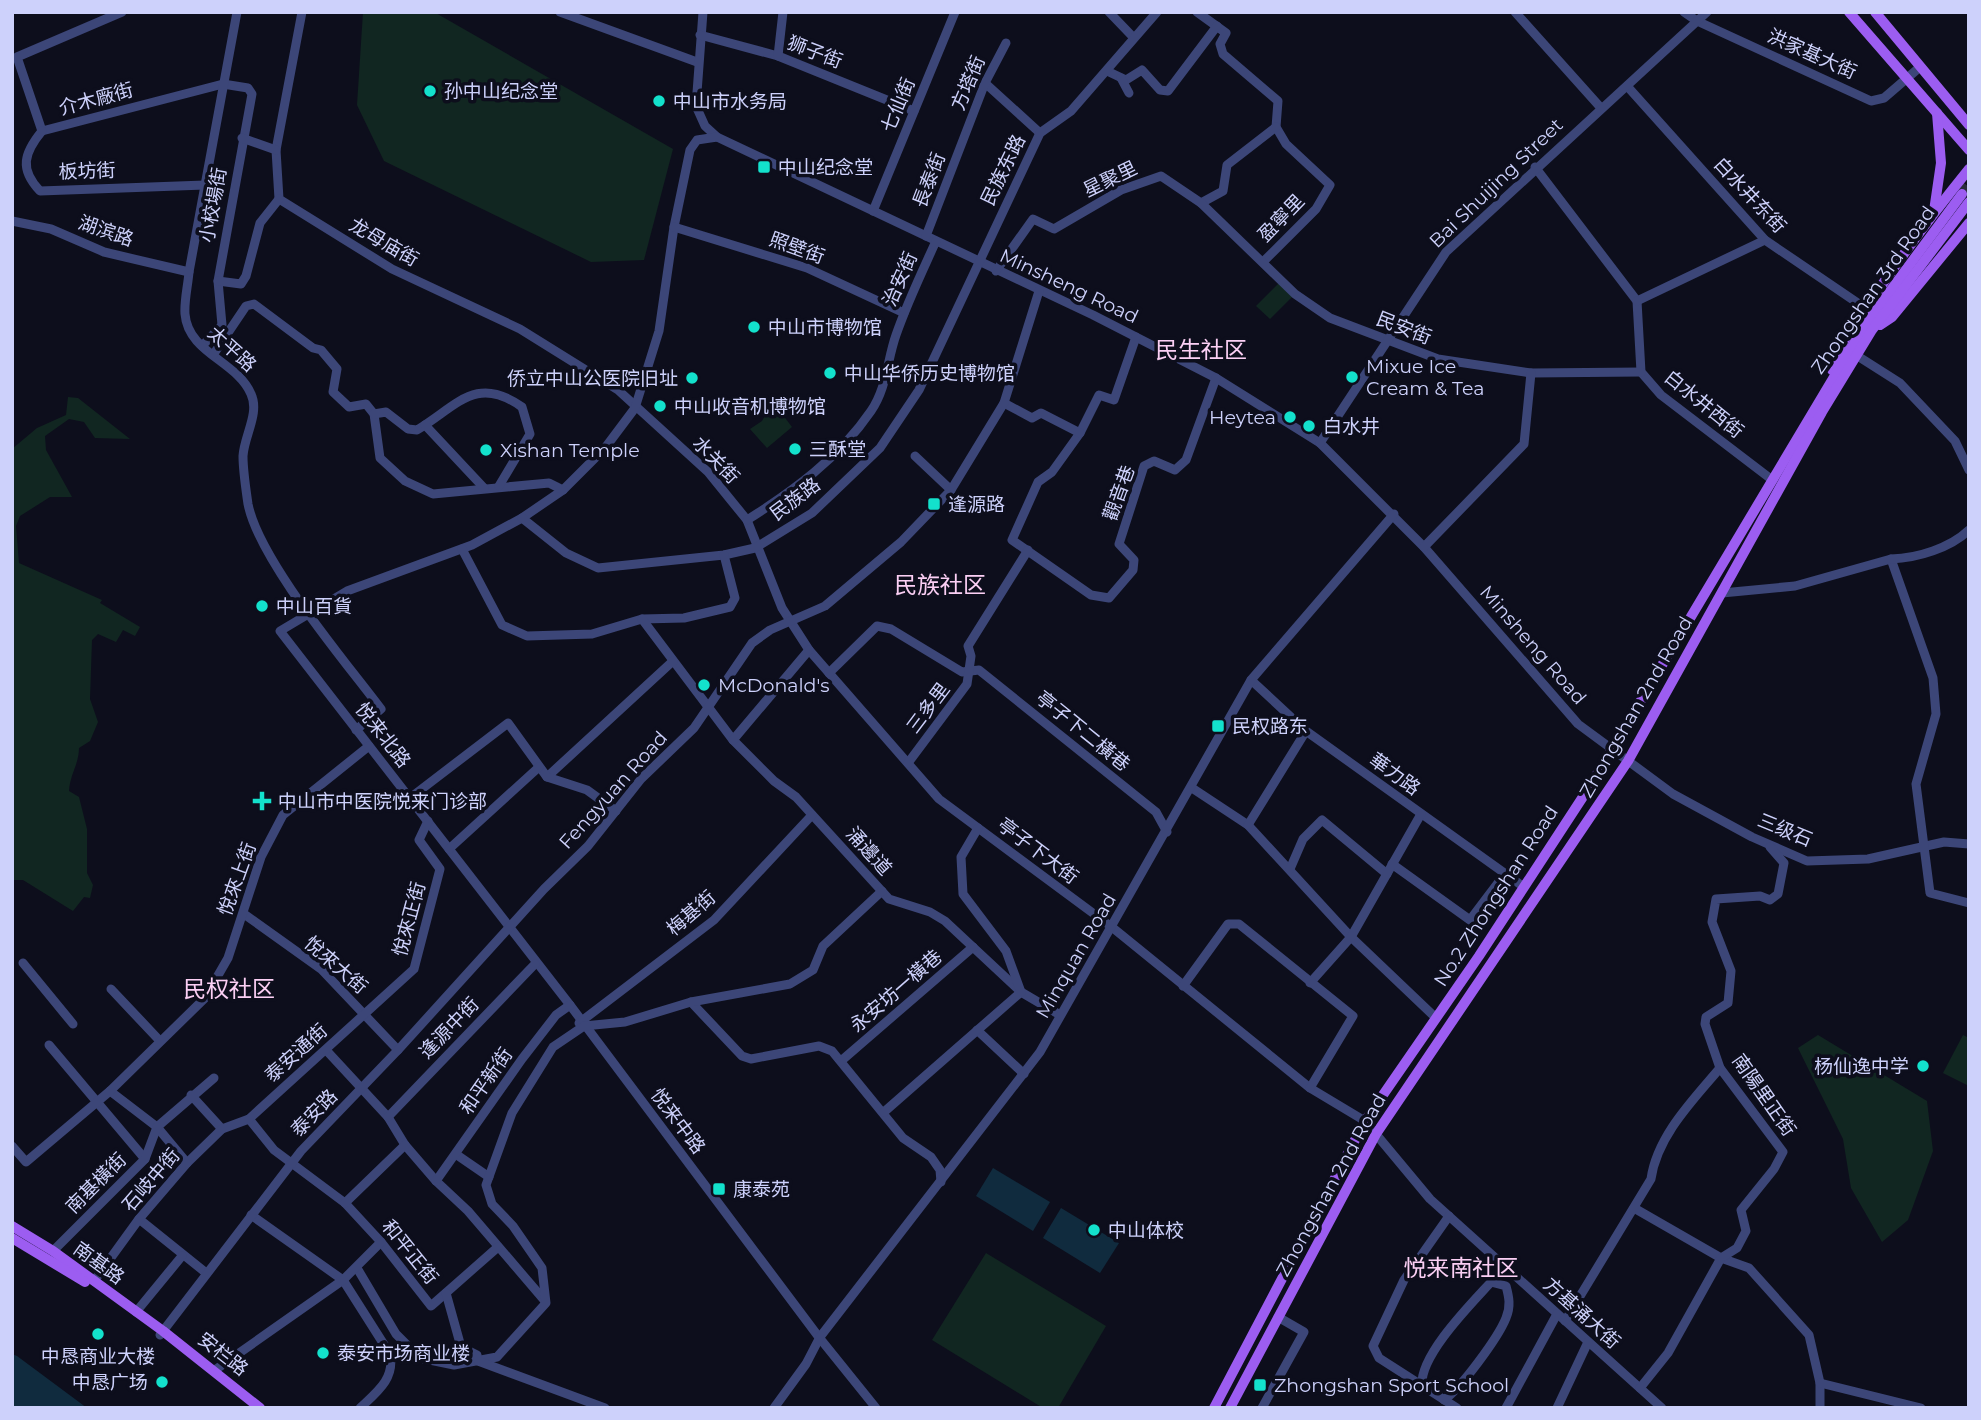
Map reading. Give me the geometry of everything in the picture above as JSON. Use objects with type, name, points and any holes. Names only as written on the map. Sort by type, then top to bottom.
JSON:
[{"type":"main road","points":[[1849,12],[1969,150]]},
{"type":"main road","points":[[1875,12],[1969,125]]},
{"type":"main road","points":[[1956,108],[1969,117]]},
{"type":"main road","points":[[1934,212],[1941,163],[1936,110]]},
{"type":"main road","points":[[1828,383],[1837,352],[1865,308],[1934,212],[1964,191],[1969,169]]},
{"type":"main road","name":"Zhongshan 3rd Road","points":[[1818,409],[1964,191]]},
{"type":"main road","name":"Zhongshan 3rd Road","points":[[1818,409],[1828,383],[1865,325],[1964,191]]},
{"type":"main road","points":[[1872,330],[1892,317],[1969,223]]},
{"type":"main road","name":"No.2 Zhongshan Road","points":[[1214,1408],[1365,1121],[1524,887],[1722,567],[1771,479],[1818,409]]},
{"type":"main road","name":"Zhongshan 2nd Road","points":[[1230,1408],[1376,1134],[1628,761],[1722,593],[1818,409]]},
{"type":"main road","name":"南基路","points":[[12,1226],[53,1251],[136,1311],[161,1333]]},
{"type":"main road","name":"南基路","points":[[12,1238],[90,1285],[161,1333]]},
{"type":"main road","name":"安栏路","points":[[161,1333],[215,1370],[260,1408]]},
{"type":"main road","name":"安栏路","points":[[161,1333],[252,1408]]},
{"type":"street","name":"介木廠街","points":[[122,12],[15,57],[42,131],[223,84]]},
{"type":"street","name":"太平路","points":[[237,12],[189,272],[185,315],[193,338],[244,380],[253,397],[251,424],[243,455],[248,505],[259,537],[310,613]]},
{"type":"street","points":[[218,281],[241,284],[246,276],[260,222],[279,199],[276,150],[302,12]]},
{"type":"street","points":[[560,12],[697,62]]},
{"type":"street","points":[[703,12],[697,62],[696,106],[705,126],[717,137]]},
{"type":"street","points":[[778,56],[783,12]]},
{"type":"street","name":"七仙街","points":[[873,211],[955,12]]},
{"type":"street","points":[[1109,12],[1133,37]]},
{"type":"street","name":"民族东路","points":[[978,262],[1040,132],[1071,111],[1157,12]]},
{"type":"street","points":[[1107,71],[1126,80],[1142,70],[1160,90],[1168,91],[1217,26],[1197,12]]},
{"type":"street","points":[[1515,12],[1601,108]]},
{"type":"street","name":"洪家基大街","points":[[1684,12],[1697,22],[1871,101],[1884,99],[1920,66]]},
{"type":"street","name":"Bai Shuijing Street","points":[[1320,443],[1446,252],[1535,167],[1707,12]]},
{"type":"street","name":"盈寧里","points":[[1217,26],[1226,33],[1220,44],[1223,54],[1278,101],[1276,127],[1286,144],[1331,185],[1316,209],[1263,262]]},
{"type":"street","name":"狮子街","points":[[700,35],[778,56],[914,111]]},
{"type":"street","name":"方塔街","points":[[965,137],[985,83],[1006,43]]},
{"type":"street","points":[[1121,78],[1129,93]]},
{"type":"street","points":[[985,83],[1040,132]]},
{"type":"street","name":"小校場街","points":[[202,346],[222,325],[218,281],[252,94],[248,88],[223,84]]},
{"type":"street","name":"白水井东街","points":[[1627,86],[1765,240],[1865,308]]},
{"type":"street","points":[[1201,203],[1223,191],[1227,165],[1276,127]]},
{"type":"street","name":"板坊街","points":[[42,131],[28,148],[23,162],[30,180],[40,191],[205,185]]},
{"type":"street","points":[[356,730],[382,709],[310,613],[347,591],[462,549],[522,518],[563,490],[605,448],[635,408],[659,331],[674,227],[690,150],[698,141],[717,137]]},
{"type":"street","name":"Minsheng Road","points":[[717,137],[1136,337],[1216,378],[1320,443],[1394,514],[1578,724],[1610,749]]},
{"type":"street","name":"長泰街","points":[[926,236],[965,137]]},
{"type":"street","points":[[243,138],[276,150]]},
{"type":"street","points":[[1535,167],[1637,301],[1765,240]]},
{"type":"street","name":"星聚里","points":[[996,271],[1033,219],[1054,229],[1121,190],[1161,176],[1201,203]]},
{"type":"street","name":"龙母庙街","points":[[279,199],[391,269],[520,329],[618,390],[635,408]]},
{"type":"street","name":"民安街","points":[[1201,203],[1295,294],[1330,318],[1388,341],[1438,359],[1531,373],[1641,372]]},
{"type":"street","name":"湖滨路","points":[[12,221],[51,229],[104,252],[189,272]]},
{"type":"street","name":"照壁街","points":[[674,227],[807,268],[904,313]]},
{"type":"street","name":"治安街","points":[[747,520],[800,486],[835,453],[871,411],[881,393],[904,313],[936,241]]},
{"type":"street","name":"民族路","points":[[522,518],[566,553],[598,568],[724,555],[755,548],[812,513],[880,448],[919,390],[978,262]]},
{"type":"street","name":"Fengyuan Road","points":[[509,928],[588,846],[641,779],[709,710],[738,659],[752,643],[770,630],[825,606],[865,575],[951,490],[1004,403],[1039,290]]},
{"type":"street","name":"白水井西街","points":[[1637,301],[1641,372],[1661,395],[1771,479]]},
{"type":"street","points":[[213,355],[246,306],[254,304],[313,348],[321,351],[337,369],[332,392],[349,407],[366,404],[374,414],[380,458],[405,481],[433,494],[549,483],[563,490]]},
{"type":"street","points":[[1028,550],[1012,540],[1038,482],[1052,472],[1080,433],[1099,395],[1114,400],[1136,337]]},
{"type":"street","points":[[1856,355],[1900,383],[1955,441],[1969,470]]},
{"type":"street","points":[[1424,547],[1524,444],[1531,373]]},
{"type":"street","name":"觀音巷","points":[[1028,550],[1091,595],[1109,598],[1133,570],[1134,560],[1119,544],[1144,466],[1154,461],[1175,470],[1186,460],[1216,378]]},
{"type":"street","points":[[374,414],[386,412],[408,429],[417,430],[474,394],[499,392],[522,407],[530,434],[499,486]]},
{"type":"street","points":[[1004,403],[1032,418],[1041,413],[1080,433]]},
{"type":"street","name":"水关街","points":[[635,408],[708,472],[747,520],[755,548]]},
{"type":"street","points":[[425,425],[484,488]]},
{"type":"street","points":[[915,456],[951,490]]},
{"type":"street","name":"Minquan Road","points":[[774,1408],[806,1364],[819,1338],[1040,1052],[1113,928],[1251,680],[1394,514]]},
{"type":"street","points":[[1722,593],[1795,586],[1891,559],[1906,558],[1956,542],[1969,530]]},
{"type":"street","name":"亭子下大街","points":[[755,548],[790,622],[809,650],[939,799],[1113,928],[1310,1088],[1365,1121]]},
{"type":"street","points":[[462,549],[502,625],[527,636],[593,634],[642,619],[684,618],[730,607],[735,598],[724,555]]},
{"type":"street","name":"三多里","points":[[908,763],[967,684],[971,656],[968,646],[1028,550]]},
{"type":"street","points":[[1891,559],[1933,678],[1936,714],[1916,784],[1930,893],[1969,904]]},
{"type":"street","name":"悦来北路","points":[[310,613],[280,631],[509,928]]},
{"type":"street","name":"涌邊道","points":[[642,619],[733,740],[812,814],[889,899],[930,912],[973,947],[1021,992],[1060,1015]]},
{"type":"street","name":"亭子下二橫巷","points":[[829,673],[877,626],[891,629],[962,672],[979,670],[1156,812],[1167,832]]},
{"type":"street","points":[[733,740],[809,650]]},
{"type":"street","points":[[547,778],[673,662]]},
{"type":"street","name":"華力路","points":[[1251,680],[1306,731],[1524,887]]},
{"type":"street","points":[[411,798],[508,723],[547,778],[587,790],[615,811]]},
{"type":"street","points":[[1248,825],[1306,731]]},
{"type":"street","name":"悅來上街","points":[[12,1146],[26,1162],[110,1091],[205,998],[228,958],[261,857],[283,815],[369,746]]},
{"type":"street","name":"三级石","points":[[1610,749],[1673,794],[1767,844],[1807,861],[1868,859],[1944,842],[1969,844]]},
{"type":"street","points":[[449,849],[539,767]]},
{"type":"street","points":[[1192,788],[1248,825],[1351,937],[1436,1018]]},
{"type":"street","name":"梅基街","points":[[489,1177],[512,1113],[553,1047],[714,920],[812,814]]},
{"type":"street","points":[[1310,983],[1351,937],[1421,814]]},
{"type":"street","points":[[1290,869],[1303,839],[1322,820],[1387,874]]},
{"type":"street","name":"悅來正街","points":[[365,1013],[414,969],[440,869],[419,840],[428,821]]},
{"type":"street","points":[[884,1112],[1021,992],[1006,951],[962,894],[961,857],[978,828]]},
{"type":"street","name":"南陽里正街","points":[[1640,1388],[1668,1353],[1721,1258],[1737,1248],[1746,1231],[1741,1210],[1774,1169],[1783,1152],[1720,1068],[1705,1024],[1706,1017],[1728,1003],[1731,971],[1712,922],[1716,899],[1760,897],[1770,900],[1778,894],[1784,863],[1767,844]]},
{"type":"street","points":[[1392,864],[1470,920],[1504,875]]},
{"type":"street","points":[[582,1024],[625,1022],[691,1002],[790,984],[813,970],[822,946],[881,891]]},
{"type":"street","name":"悅來大街","points":[[244,914],[321,969],[398,1050]]},
{"type":"street","points":[[1183,986],[1228,924],[1239,924],[1353,1016],[1310,1088]]},
{"type":"street","name":"悦来中路","points":[[509,928],[874,1408]]},
{"type":"street","name":"泰安路","points":[[161,1333],[205,1272],[293,1163],[509,928]]},
{"type":"street","name":"永安坊一橫巷","points":[[841,1061],[973,947]]},
{"type":"street","points":[[23,963],[73,1024]]},
{"type":"street","name":"逢源中街","points":[[388,1117],[535,964]]},
{"type":"street","points":[[111,989],[160,1041]]},
{"type":"street","points":[[691,1002],[742,1056],[751,1059],[819,1046],[832,1051],[904,1138],[931,1157],[940,1170],[941,1182]]},
{"type":"street","name":"和平新街","points":[[436,1181],[457,1155],[522,1059],[556,1015],[570,1005]]},
{"type":"street","name":"泰安通街","points":[[249,1119],[365,1013]]},
{"type":"street","points":[[977,1030],[1024,1074]]},
{"type":"street","points":[[49,1045],[145,1159]]},
{"type":"street","points":[[326,1050],[360,1091],[388,1117],[405,1144],[436,1181],[546,1303]]},
{"type":"street","points":[[522,1059],[539,1069]]},
{"type":"street","points":[[1565,1321],[1651,1179],[1654,1163],[1682,1112],[1720,1068]]},
{"type":"street","name":"南基橫街","points":[[53,1251],[145,1159],[157,1128],[215,1078]]},
{"type":"street","points":[[110,1091],[157,1128],[187,1163]]},
{"type":"street","points":[[191,1096],[222,1129]]},
{"type":"street","name":"石岐中街","points":[[94,1281],[139,1219],[187,1163],[222,1129],[249,1119]]},
{"type":"street","name":"和平正街","points":[[249,1119],[274,1150],[345,1203],[382,1242],[431,1306],[498,1247]]},
{"type":"street","name":"方基涌大街","points":[[1365,1121],[1430,1199],[1662,1408]]},
{"type":"street","points":[[345,1203],[405,1144]]},
{"type":"street","points":[[357,1268],[396,1334],[420,1359],[454,1365],[496,1357],[546,1303],[542,1269],[513,1226],[492,1204],[486,1185],[489,1177],[457,1155]]},
{"type":"street","points":[[1634,1208],[1721,1258],[1749,1268],[1809,1335],[1820,1383],[1820,1408]]},
{"type":"street","points":[[251,1215],[343,1280],[383,1342],[393,1366],[389,1377],[364,1406]]},
{"type":"street","points":[[1449,1216],[1405,1280],[1373,1346],[1380,1358],[1457,1408]]},
{"type":"street","points":[[139,1219],[205,1272]]},
{"type":"street","points":[[215,1370],[343,1280],[382,1242]]},
{"type":"street","points":[[136,1311],[182,1256]]},
{"type":"street","points":[[1506,1286],[1514,1275]]},
{"type":"street","points":[[1422,1385],[1421,1373],[1455,1321],[1491,1282],[1506,1286]]},
{"type":"street","points":[[1444,1401],[1458,1390],[1506,1319],[1510,1301],[1506,1286]]},
{"type":"street","points":[[446,1293],[460,1352],[477,1354],[478,1361]]},
{"type":"street","points":[[1506,1408],[1557,1314]]},
{"type":"street","points":[[1262,1408],[1304,1332],[1278,1317]]},
{"type":"street","points":[[1557,1408],[1588,1342]]},
{"type":"street","points":[[478,1361],[605,1408]]},
{"type":"street","points":[[1820,1383],[1921,1408]]},
{"type":"green space","points":[[363,12],[434,12],[673,149],[644,260],[591,262],[384,161],[357,105]]},
{"type":"green space","points":[[1282,280],[1295,294],[1270,319],[1256,306]]},
{"type":"green space","points":[[68,397],[78,398],[130,439],[95,438],[84,422],[69,419],[45,436],[46,450],[72,497],[50,497],[20,516],[16,526],[19,563],[102,600],[100,603],[140,627],[135,636],[123,630],[116,642],[98,634],[92,640],[90,699],[98,722],[90,741],[79,748],[69,791],[79,797],[87,829],[87,873],[93,885],[90,898],[84,897],[73,911],[23,880],[12,880],[12,449],[37,428],[66,415]]},
{"type":"green space","points":[[773,402],[792,427],[767,448],[750,429],[762,421]]},
{"type":"green space","points":[[1818,1035],[1927,1101],[1933,1151],[1908,1220],[1882,1242],[1851,1188],[1843,1139],[1798,1048]]},
{"type":"green space","points":[[1963,1035],[1969,1038],[1969,1086],[1943,1073]]},
{"type":"green space","points":[[986,1253],[1106,1326],[1058,1408],[1043,1408],[932,1340]]},
{"type":"water","points":[[993,1168],[1050,1202],[1033,1231],[976,1196]]},
{"type":"water","points":[[1061,1208],[1119,1243],[1100,1273],[1043,1238]]},
{"type":"water","points":[[12,1354],[17,1356],[87,1408],[12,1408]]},
{"type":"tunnel","points":[[1962,194],[1969,184]]},
{"type":"place","name":"孙中山纪念堂","points":[[430,91]]},
{"type":"place","name":"中山市水务局","points":[[659,101]]},
{"type":"place","name":"中山纪念堂","points":[[764,167]]},
{"type":"place","name":"中山市博物馆","points":[[754,327]]},
{"type":"place","name":"中山华侨历史博物馆","points":[[830,373]]},
{"type":"place","name":"Mixue Ice Cream & Tea","points":[[1352,377]]},
{"type":"place","name":"侨立中山公医院旧址","points":[[692,378]]},
{"type":"place","name":"中山收音机博物馆","points":[[660,406]]},
{"type":"place","name":"Heytea","points":[[1290,417]]},
{"type":"place","name":"白水井","points":[[1309,426]]},
{"type":"place","name":"三酥堂","points":[[795,449]]},
{"type":"place","name":"Xishan Temple","points":[[486,450]]},
{"type":"place","name":"逢源路","points":[[934,504]]},
{"type":"place","name":"中山百貨","points":[[262,606]]},
{"type":"place","name":"McDonald's","points":[[704,685]]},
{"type":"place","name":"民权路东","points":[[1218,726]]},
{"type":"place","name":"中山市中医院悦来门诊部","points":[[262,801]]},
{"type":"place","name":"杨仙逸中学","points":[[1923,1066]]},
{"type":"place","name":"康泰苑","points":[[719,1189]]},
{"type":"place","name":"中山体校","points":[[1094,1230]]},
{"type":"place","name":"中恳商业大楼","points":[[98,1334]]},
{"type":"place","name":"泰安市场商业楼","points":[[323,1353]]},
{"type":"place","name":"中恳广场","points":[[162,1382]]},
{"type":"place","name":"Zhongshan Sport School","points":[[1260,1385]]},
{"type":"district","name":"民生社区","points":[[1201,350]]},
{"type":"district","name":"民族社区","points":[[940,585]]},
{"type":"district","name":"民权社区","points":[[229,989]]},
{"type":"district","name":"悦来南社区","points":[[1461,1268]]}]
